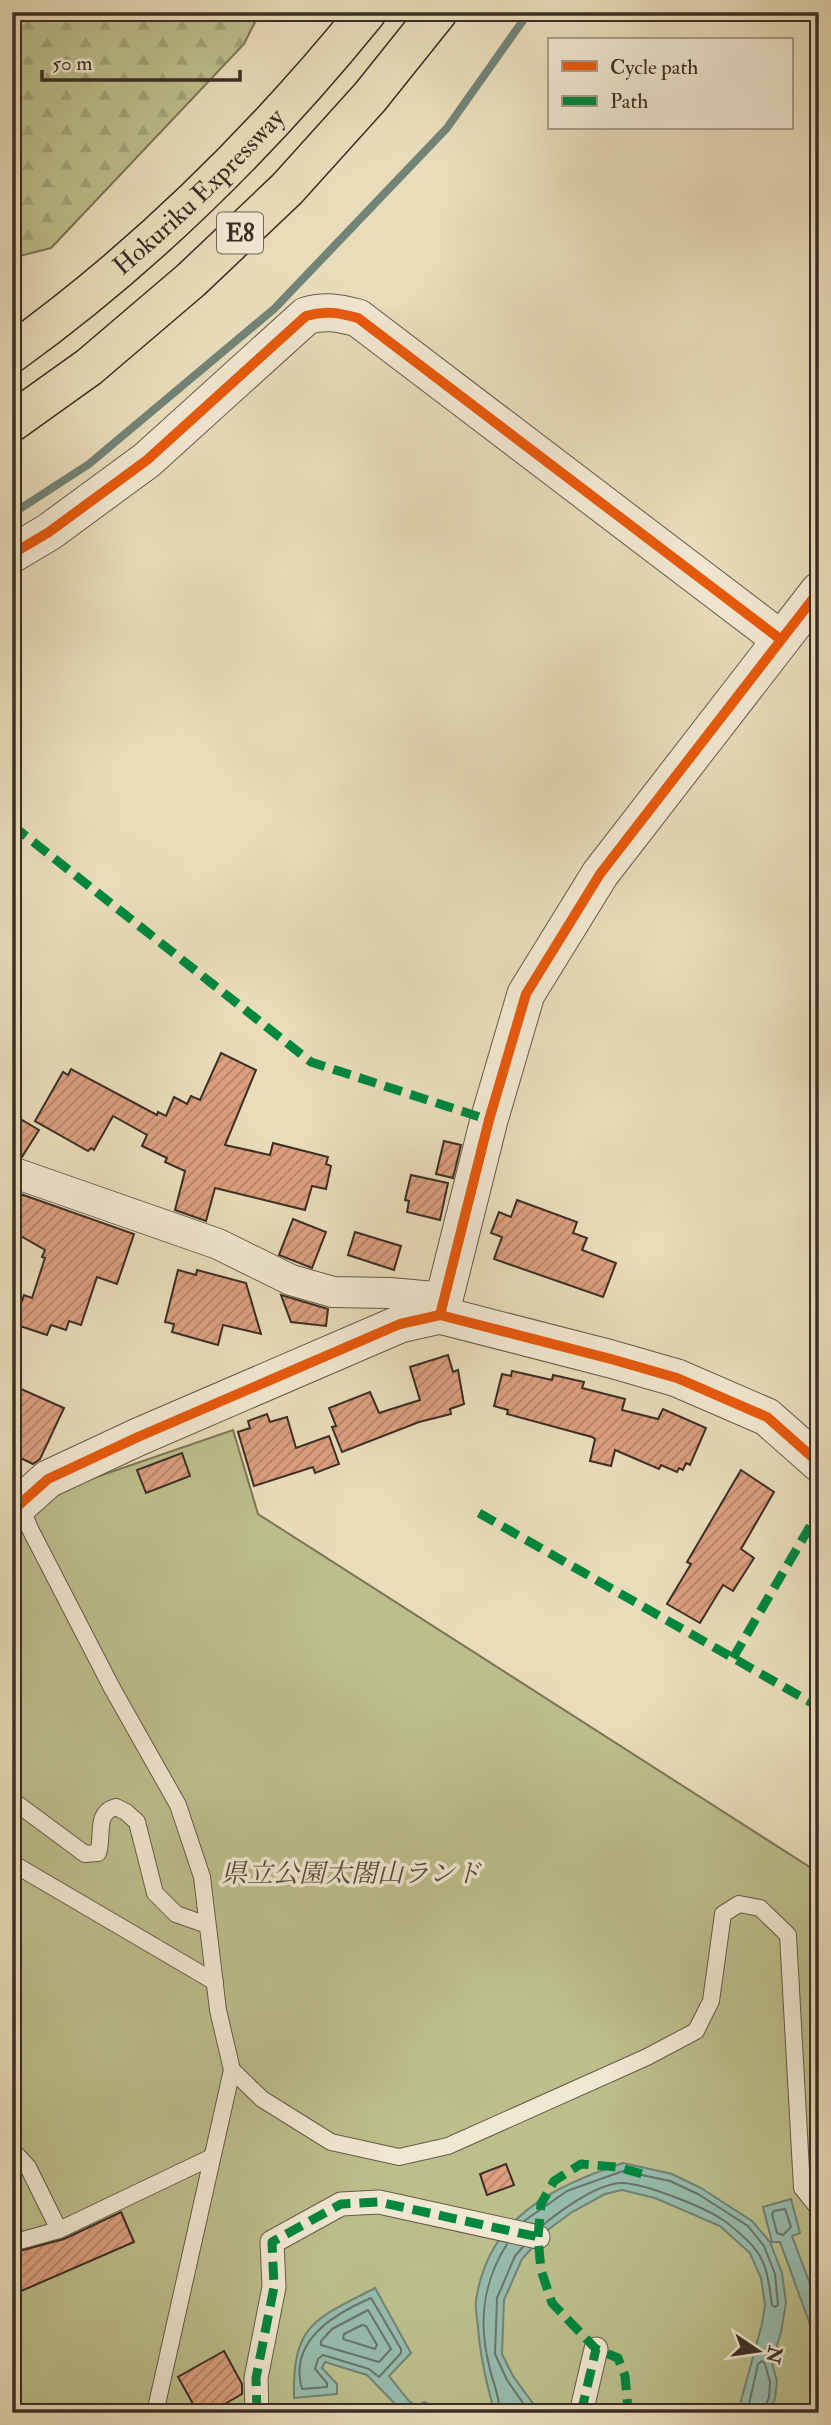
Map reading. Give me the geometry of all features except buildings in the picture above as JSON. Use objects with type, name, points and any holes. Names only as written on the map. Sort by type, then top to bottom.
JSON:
[{"type":"highway","name":"Hokuriku Expressway","points":[[12,353],[50,326],[151,241],[243,152],[329,60],[367,12]]},
{"type":"highway","name":"E8","points":[[12,422],[89,367],[191,280],[287,188],[370,97],[438,12]]},
{"type":"street","points":[[12,554],[49,532],[147,460],[306,316],[319,312],[334,312],[358,318],[780,639]]},
{"type":"street","points":[[443,1306],[489,1120],[526,994],[600,874],[819,591]]},
{"type":"street","points":[[12,1172],[218,1244],[291,1280],[333,1292],[443,1306],[677,1378],[767,1418],[819,1463]]},
{"type":"street","points":[[16,1504],[48,1479],[138,1437],[443,1306]]},
{"type":"street","points":[[257,2413],[256,2378],[274,2287],[272,2242],[341,2204],[379,2202],[538,2237]]},
{"type":"street","points":[[581,2413],[596,2349]]},
{"type":"lane","points":[[16,1504],[112,1688],[178,1805],[202,1877],[218,2010],[232,2070],[155,2413]]},
{"type":"lane","points":[[12,1800],[85,1854],[98,1853],[101,1844],[101,1818],[107,1809],[116,1807],[126,1812],[137,1822],[155,1893],[176,1914],[207,1925]]},
{"type":"lane","points":[[12,1863],[215,1982]]},
{"type":"lane","points":[[232,2070],[262,2099],[331,2142],[399,2157],[448,2146],[647,2057],[696,2031],[711,2001],[723,1914],[740,1904],[760,1908],[788,1935],[803,2188],[819,2209]]},
{"type":"lane","points":[[12,2150],[29,2167],[59,2230]]},
{"type":"lane","points":[[12,2243],[59,2230],[212,2157]]},
{"type":"green space","points":[[12,12],[260,12],[244,44],[51,248],[12,258]]},
{"type":"green space","name":"県立公園太閤山ランド","points":[[233,1430],[258,1514],[819,1873],[819,2413],[12,2413],[12,1506]]},
{"type":"water","points":[[623,2163],[672,2174],[701,2188],[752,2221],[770,2242],[782,2273],[786,2303],[772,2363],[777,2381],[775,2399],[769,2413],[740,2413],[739,2408],[765,2305],[761,2278],[750,2253],[720,2226],[655,2198],[622,2190],[605,2194],[572,2212],[549,2229],[522,2259],[504,2300],[502,2354],[513,2376],[540,2413],[493,2413],[482,2359],[476,2303],[483,2271],[494,2247],[528,2209],[549,2195]]},
{"type":"water","points":[[791,2199],[800,2233],[792,2236],[819,2308],[819,2349],[780,2242],[772,2242],[763,2207]]},
{"type":"water","points":[[375,2288],[411,2353],[389,2376],[409,2401],[417,2406],[424,2402],[451,2413],[404,2413],[367,2375],[325,2362],[322,2368],[337,2384],[337,2394],[294,2398],[294,2373],[303,2338],[323,2317]]},
{"type":"waterway","points":[[12,514],[89,464],[274,309],[447,128],[529,12]]},
{"type":"marked path","points":[[12,825],[311,1062],[489,1120]]},
{"type":"marked path","points":[[733,1658],[819,1511]]},
{"type":"marked path","points":[[479,1513],[819,1707]]},
{"type":"marked path","points":[[635,2413],[628,2409],[625,2376],[618,2358],[596,2349],[552,2303],[541,2270],[538,2237],[541,2204],[554,2181],[581,2164],[617,2167],[650,2176]]},
{"type":"marked path","points":[[257,2413],[256,2378],[274,2287],[272,2242],[341,2204],[379,2202],[538,2237]]},
{"type":"marked path","points":[[581,2413],[596,2349]]},
{"type":"cycle path","points":[[12,554],[49,532],[147,460],[306,316],[332,313],[358,318],[780,639]]},
{"type":"cycle path","points":[[440,1315],[489,1120],[526,994],[600,874],[819,591]]},
{"type":"cycle path","points":[[12,1504],[20,1504],[48,1479],[138,1437],[400,1324],[440,1315],[677,1378],[767,1417],[819,1463]]}]
